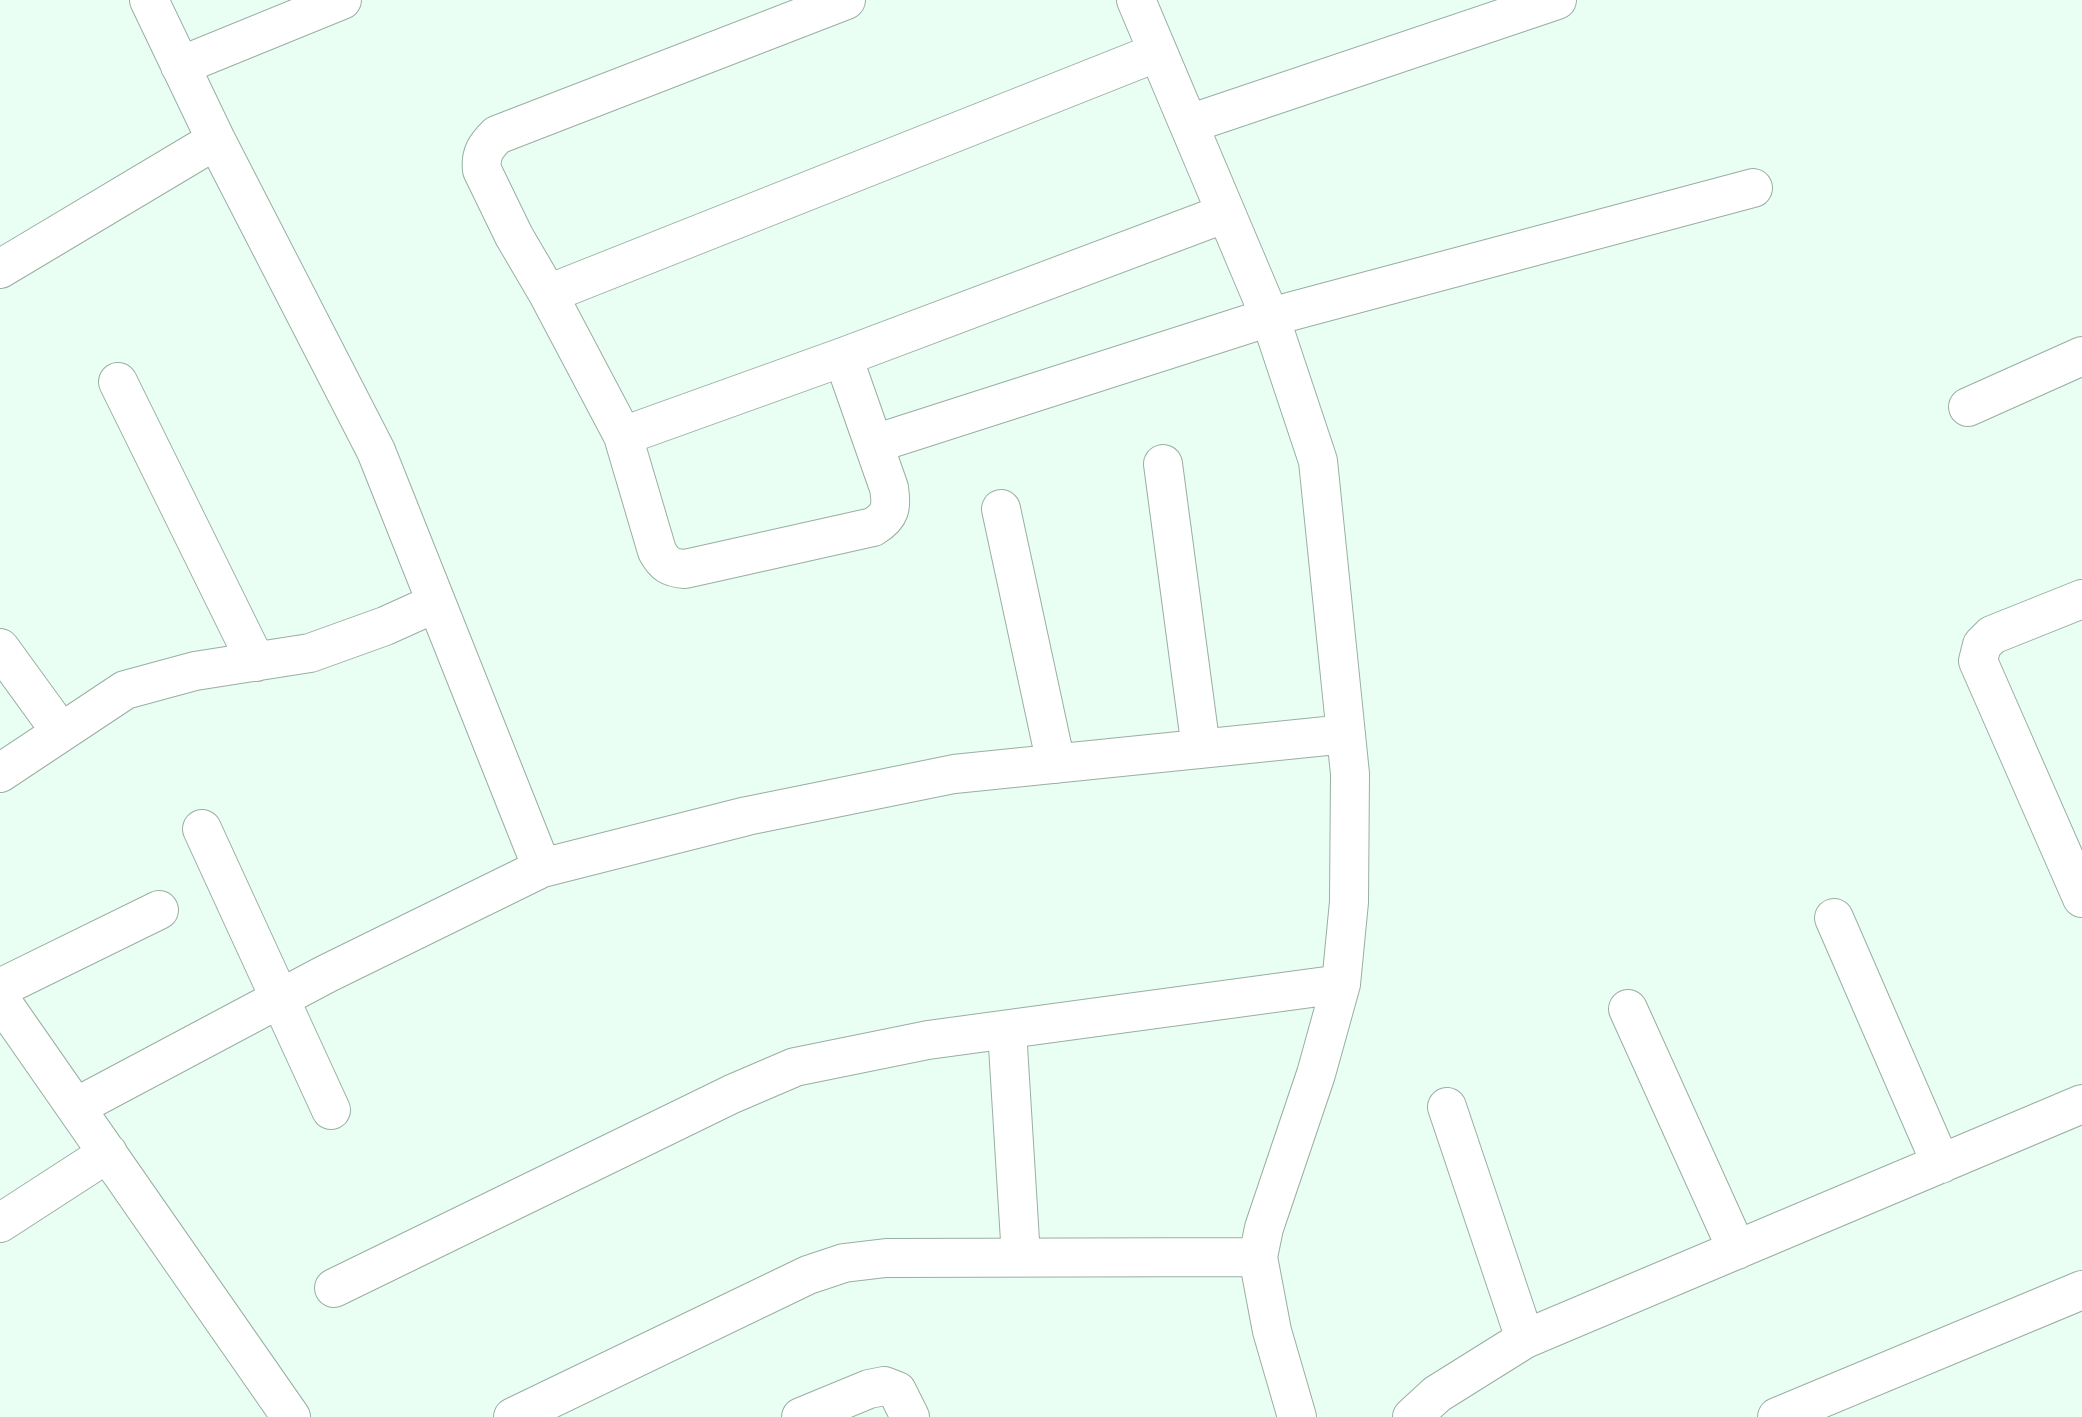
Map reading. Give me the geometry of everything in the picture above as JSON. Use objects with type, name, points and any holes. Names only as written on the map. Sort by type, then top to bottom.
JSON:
[{"type":"street","points":[[149,0],[216,140],[376,451],[542,868]]},
{"type":"street","points":[[180,66],[342,0]]},
{"type":"street","points":[[843,357],[889,488],[892,507],[886,519],[873,527],[685,569],[671,568],[662,561],[657,551],[623,436],[514,236],[482,170],[481,159],[487,145],[497,135],[846,0]]},
{"type":"street","points":[[1136,0],[1270,317],[1318,461],[1350,774],[1349,902],[1341,984],[1316,1074],[1264,1228],[1258,1257],[1272,1331],[1297,1417]]},
{"type":"street","points":[[1189,124],[1557,0]]},
{"type":"street","points":[[548,295],[1158,52]]},
{"type":"street","points":[[0,269],[216,140]]},
{"type":"street","points":[[874,444],[1270,317],[1753,188]]},
{"type":"street","points":[[623,436],[843,357],[1226,213]]},
{"type":"street","points":[[1968,407],[2082,356]]},
{"type":"street","points":[[118,382],[256,662]]},
{"type":"street","points":[[1163,464],[1201,750]]},
{"type":"street","points":[[1001,509],[1055,764]]},
{"type":"street","points":[[2082,599],[1992,635],[1982,645],[1978,661],[2082,898]]},
{"type":"street","points":[[0,774],[125,690],[195,671],[310,653],[385,626],[436,603]]},
{"type":"street","points":[[0,648],[61,732]]},
{"type":"street","points":[[76,1107],[280,998],[542,868],[747,817],[954,774],[1346,734]]},
{"type":"street","points":[[202,829],[331,1110]]},
{"type":"street","points":[[0,988],[159,911]]},
{"type":"street","points":[[1834,918],[1941,1164]]},
{"type":"street","points":[[334,1288],[732,1094],[795,1067],[928,1040],[1341,984]]},
{"type":"street","points":[[0,999],[291,1417]]},
{"type":"street","points":[[1628,1009],[1737,1250]]},
{"type":"street","points":[[1007,1030],[1021,1257]]},
{"type":"street","points":[[1412,1417],[1437,1394],[1525,1339],[2082,1104]]},
{"type":"street","points":[[1447,1107],[1525,1339]]},
{"type":"street","points":[[0,1223],[108,1153]]},
{"type":"street","points":[[513,1417],[808,1275],[844,1263],[887,1258],[1258,1257]]},
{"type":"street","points":[[1777,1417],[2082,1290]]},
{"type":"street","points":[[801,1417],[869,1389],[884,1386],[897,1391],[910,1417]]}]
